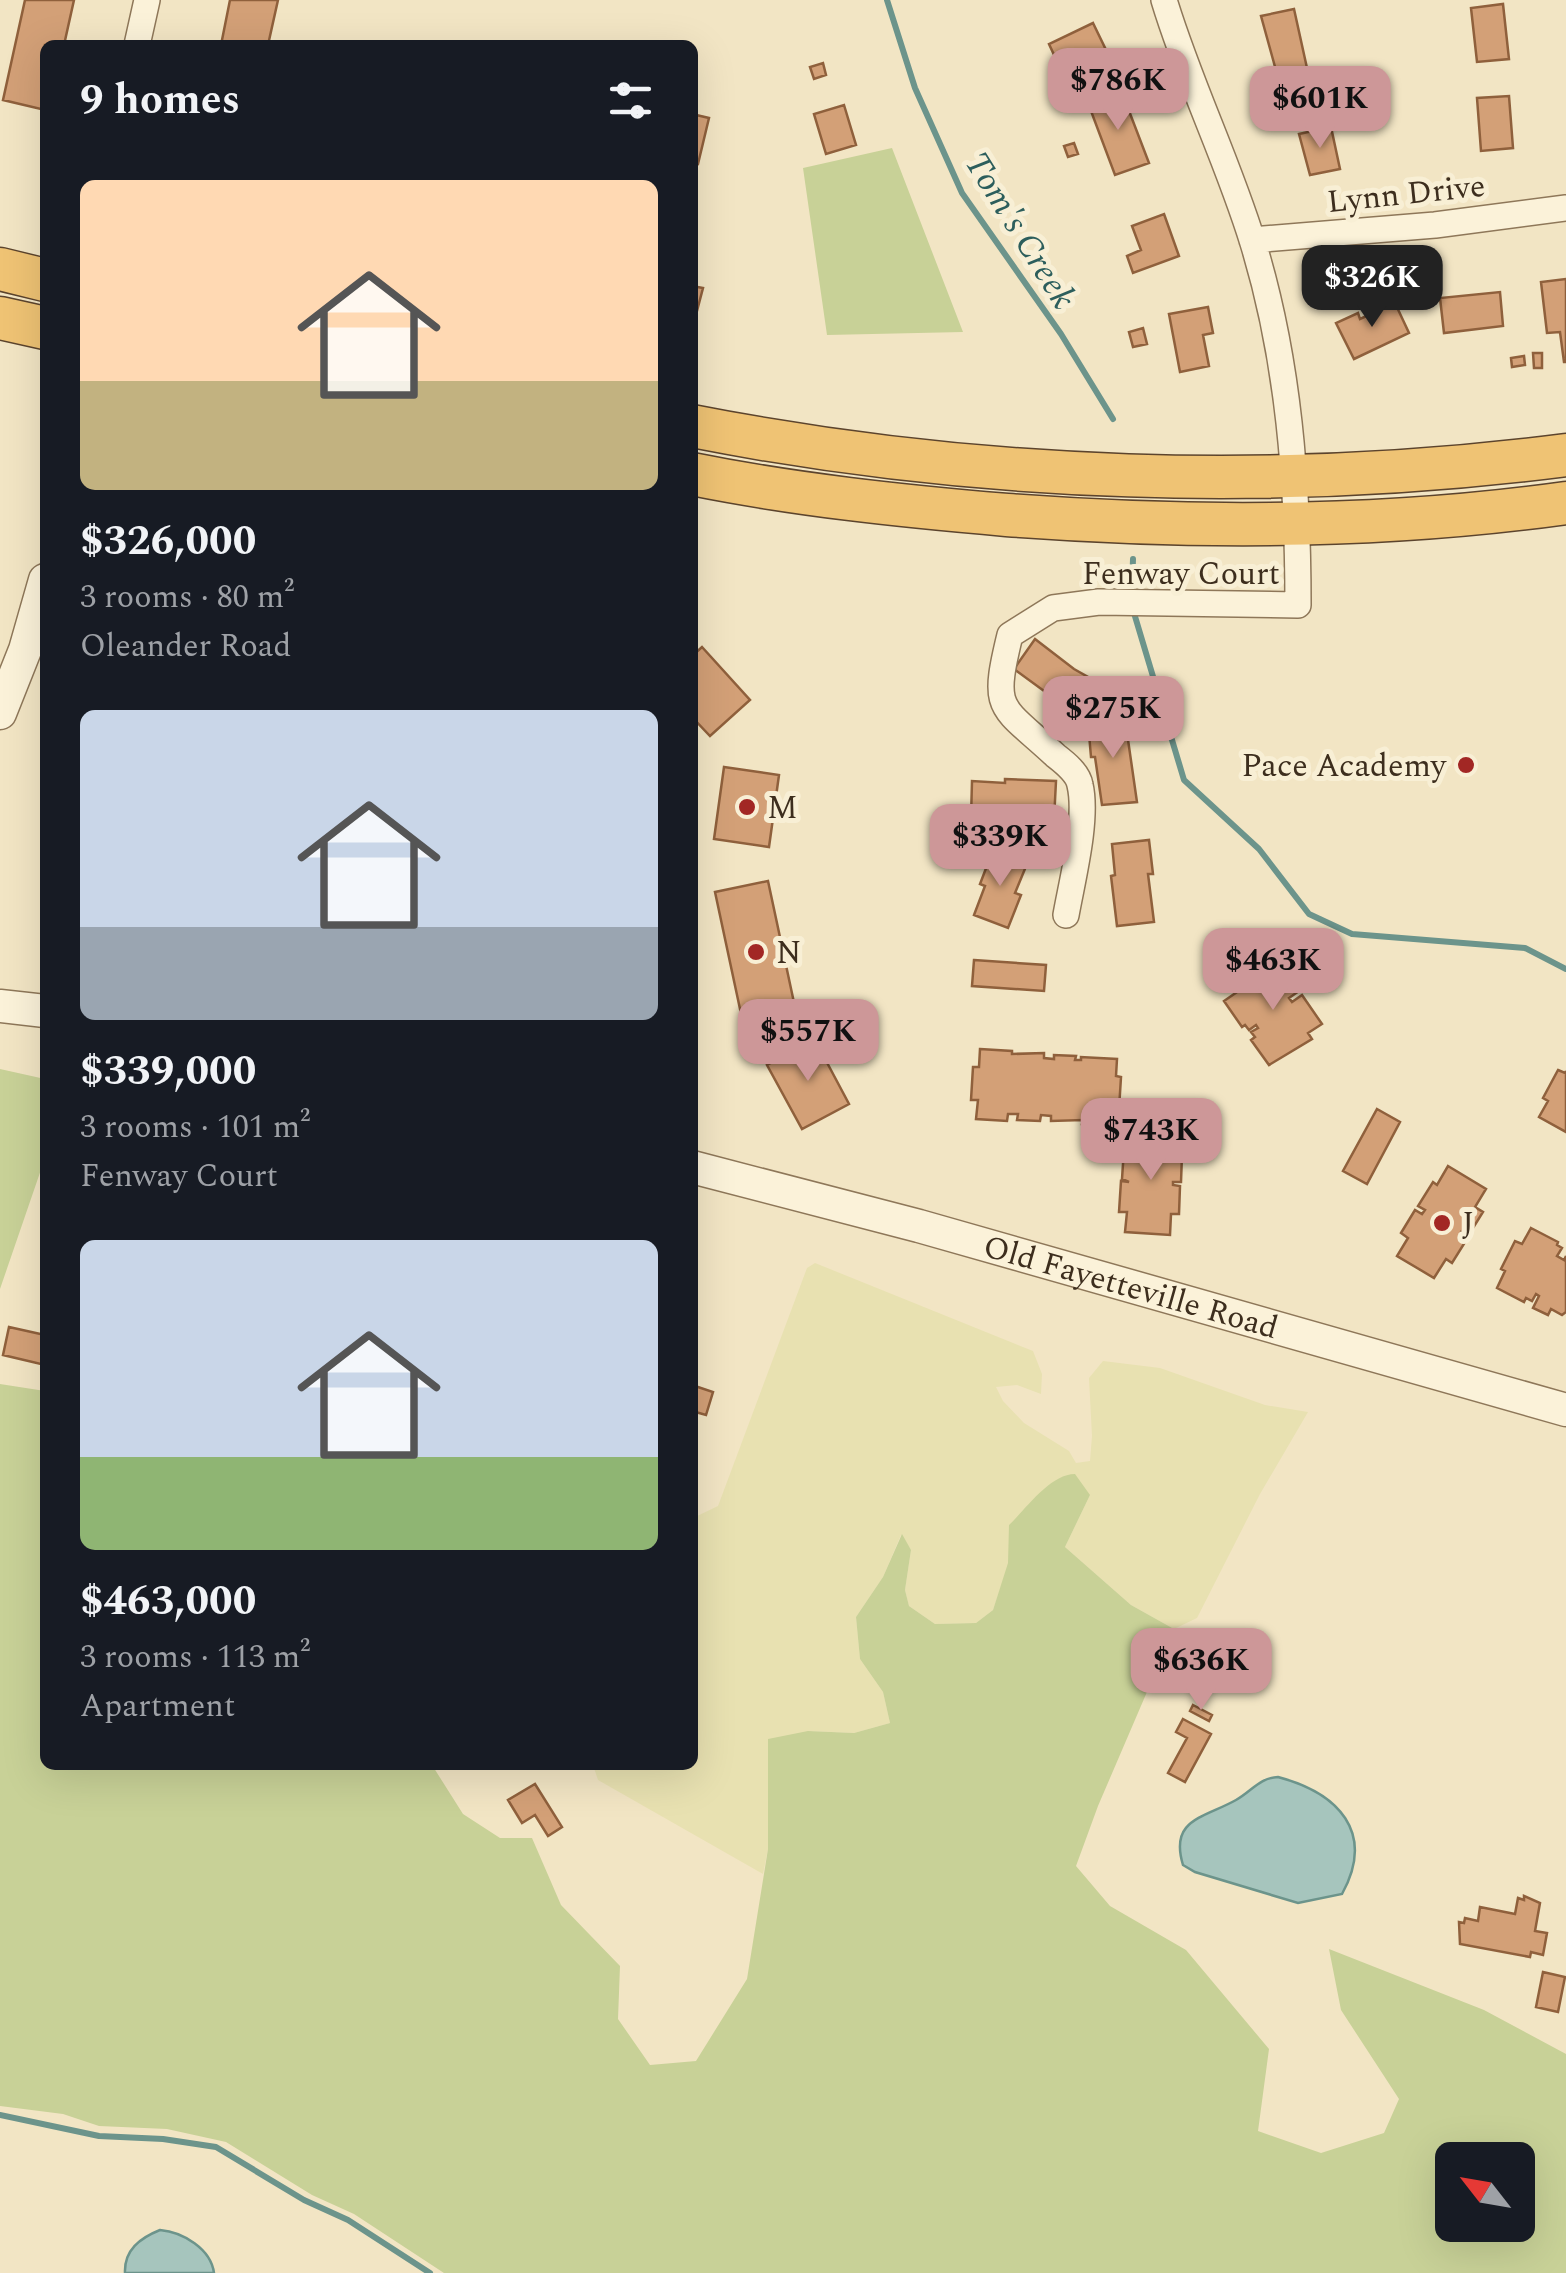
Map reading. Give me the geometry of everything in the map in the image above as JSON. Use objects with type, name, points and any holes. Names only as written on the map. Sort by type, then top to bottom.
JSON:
[{"type":"highway","points":[[0,270],[40,279]]},
{"type":"highway","points":[[0,318],[40,327]]},
{"type":"highway","points":[[698,427],[946,463],[1188,477],[1402,470],[1566,455]]},
{"type":"highway","points":[[698,475],[860,501],[1134,523],[1298,525],[1566,503]]},
{"type":"street","points":[[138,40],[147,0]]},
{"type":"street","points":[[1164,0],[1252,240],[1272,315],[1295,474],[1298,525]]},
{"type":"street","name":"Lynn Drive","points":[[1252,240],[1435,225],[1566,208]]},
{"type":"street","name":"Fenway Court","points":[[1066,915],[1080,830],[1080,783],[1069,767],[1003,707],[998,683],[1010,634],[1053,608],[1099,602],[1298,605],[1298,525]]},
{"type":"street","points":[[0,714],[40,597]]},
{"type":"street","points":[[0,1006],[40,1010]]},
{"type":"street","name":"Old Fayetteville Road","points":[[698,1169],[919,1226],[1566,1410]]},
{"type":"shaded area","points":[[815,1263],[1033,1351],[1042,1374],[1041,1394],[1017,1385],[996,1387],[1003,1401],[1024,1423],[1069,1451],[1076,1463],[1090,1461],[1089,1378],[1103,1361],[1160,1368],[1265,1405],[1308,1412],[1260,1494],[1197,1618],[1174,1629],[1131,1605],[1065,1547],[1090,1495],[1009,1525],[1009,1563],[993,1610],[976,1623],[935,1624],[909,1606],[905,1590],[911,1550],[901,1535],[883,1577],[856,1617],[860,1659],[883,1692],[890,1723],[854,1733],[809,1731],[763,1874],[598,1780],[595,1770],[698,1770],[698,1516],[718,1506],[807,1268]]},
{"type":"green space","points":[[892,148],[963,332],[827,335],[803,168]]},
{"type":"green space","points":[[0,1069],[40,1078],[40,1173],[0,1289]]},
{"type":"green space","points":[[0,1384],[40,1390],[40,1770],[435,1770],[463,1814],[500,1838],[532,1838],[561,1905],[620,1966],[618,2019],[650,2065],[696,2061],[747,1979],[768,1849],[768,1739],[808,1731],[854,1733],[890,1723],[883,1692],[860,1659],[856,1617],[883,1577],[902,1534],[911,1550],[905,1590],[909,1606],[935,1624],[976,1623],[993,1610],[1008,1563],[1009,1525],[1048,1486],[1075,1474],[1090,1495],[1065,1547],[1131,1605],[1174,1629],[1076,1866],[1110,1906],[1186,1950],[1269,2049],[1258,2131],[1321,2153],[1384,2133],[1399,2099],[1341,2010],[1329,1949],[1484,2010],[1566,2054],[1566,2273],[444,2273],[354,2214],[312,2195],[226,2142],[167,2129],[99,2126],[63,2114],[0,2106]]},
{"type":"water","points":[[1278,1777],[1318,1793],[1345,1818],[1353,1834],[1355,1852],[1342,1894],[1298,1903],[1183,1865],[1181,1838],[1192,1822],[1236,1800],[1261,1782]]},
{"type":"water","points":[[160,2230],[195,2243],[208,2256],[214,2273],[125,2273],[127,2258],[135,2246]]},
{"type":"building","points":[[25,0],[74,0],[65,40],[40,40],[40,109],[3,100]]},
{"type":"building","points":[[230,0],[278,0],[269,40],[222,40]]},
{"type":"building","points":[[1503,4],[1509,59],[1477,62],[1471,8]]},
{"type":"building","points":[[1294,9],[1307,68],[1277,74],[1261,16]]},
{"type":"building","points":[[1093,23],[1107,52],[1062,72],[1049,44]]},
{"type":"building","points":[[823,63],[826,75],[814,79],[810,67]]},
{"type":"building","points":[[1373,83],[1382,90],[1377,98],[1368,91]]},
{"type":"building","points":[[1121,90],[1149,163],[1115,175],[1088,103]]},
{"type":"building","points":[[1509,96],[1513,148],[1481,151],[1477,98]]},
{"type":"building","points":[[844,105],[856,145],[826,154],[814,114]]},
{"type":"building","points":[[698,115],[709,118],[698,164]]},
{"type":"building","points":[[1331,127],[1340,169],[1310,175],[1299,134]]},
{"type":"building","points":[[1074,143],[1078,154],[1068,157],[1064,146]]},
{"type":"building","points":[[1164,214],[1179,256],[1133,273],[1127,256],[1141,250],[1132,226]]},
{"type":"building","points":[[1566,279],[1564,362],[1560,332],[1547,333],[1541,282]]},
{"type":"building","points":[[1500,292],[1503,326],[1444,333],[1440,298]]},
{"type":"building","points":[[1395,303],[1409,333],[1354,359],[1336,323],[1358,313],[1360,319]]},
{"type":"building","points":[[1208,307],[1213,333],[1203,335],[1209,366],[1180,372],[1169,314]]},
{"type":"building","points":[[1143,328],[1147,344],[1133,347],[1129,332]]},
{"type":"building","points":[[1533,353],[1542,353],[1542,368],[1534,368]]},
{"type":"building","points":[[1524,356],[1525,365],[1512,367],[1511,358]]},
{"type":"building","points":[[1035,639],[1104,686],[1081,718],[1014,669]]},
{"type":"building","points":[[702,647],[750,700],[710,736],[698,723],[698,651]]},
{"type":"building","points":[[1125,719],[1137,802],[1102,805],[1088,722]]},
{"type":"building","name":"M","points":[[724,767],[779,775],[769,847],[714,839]]},
{"type":"building","points":[[1005,779],[1056,781],[1054,820],[971,819],[972,781],[1005,783]]},
{"type":"building","points":[[1149,840],[1153,874],[1148,874],[1154,922],[1117,926],[1112,844]]},
{"type":"building","points":[[993,850],[1027,864],[1015,893],[1021,895],[1008,928],[974,915]]},
{"type":"building","name":"N","points":[[768,881],[796,1012],[743,1023],[715,892]]},
{"type":"building","points":[[974,960],[1046,965],[1044,991],[972,986]]},
{"type":"building","points":[[1278,961],[1299,991],[1289,998],[1292,1002],[1302,995],[1322,1024],[1308,1033],[1312,1039],[1269,1065],[1251,1040],[1256,1025],[1249,1030],[1245,1025],[1242,1027],[1224,1001],[1237,992],[1233,988]]},
{"type":"building","points":[[815,1040],[849,1104],[802,1129],[767,1065]]},
{"type":"building","points":[[980,1049],[1044,1053],[1044,1058],[1054,1059],[1054,1055],[1076,1056],[1075,1060],[1117,1059],[1116,1076],[1121,1077],[1119,1109],[1113,1109],[1112,1126],[1082,1124],[1083,1120],[1051,1121],[1051,1116],[1041,1115],[1040,1121],[1017,1120],[1018,1114],[1008,1114],[1007,1121],[976,1119],[978,1100],[971,1100],[973,1067],[979,1067]]},
{"type":"building","points":[[1558,1070],[1566,1071],[1566,1132],[1539,1117],[1548,1101],[1543,1098]]},
{"type":"building","points":[[1377,1109],[1400,1122],[1367,1184],[1343,1171]]},
{"type":"building","points":[[1133,1130],[1177,1133],[1175,1154],[1182,1155],[1181,1182],[1173,1185],[1180,1186],[1179,1214],[1171,1214],[1170,1235],[1125,1232],[1127,1212],[1119,1212],[1121,1181],[1129,1182],[1122,1179],[1124,1149],[1132,1150]]},
{"type":"building","name":"J","points":[[1448,1166],[1486,1189],[1475,1207],[1483,1212],[1468,1236],[1461,1232],[1467,1239],[1452,1263],[1446,1259],[1434,1278],[1397,1256],[1408,1238],[1401,1233],[1415,1210],[1422,1214],[1425,1210],[1418,1206]]},
{"type":"building","points":[[1531,1228],[1558,1242],[1562,1248],[1557,1256],[1564,1260],[1566,1256],[1566,1312],[1562,1315],[1551,1309],[1548,1315],[1533,1308],[1539,1296],[1536,1294],[1532,1301],[1526,1298],[1524,1302],[1497,1288],[1505,1271],[1501,1269],[1515,1241],[1522,1244]]},
{"type":"building","points":[[9,1327],[40,1334],[40,1364],[3,1355]]},
{"type":"building","points":[[698,1387],[713,1392],[706,1415],[698,1413]]},
{"type":"building","points":[[1193,1705],[1212,1715],[1209,1721],[1190,1711]]},
{"type":"building","points":[[1183,1719],[1211,1734],[1185,1782],[1168,1773],[1187,1738],[1176,1732]]},
{"type":"building","points":[[535,1784],[562,1827],[548,1836],[535,1815],[522,1823],[508,1800]]},
{"type":"building","points":[[1524,1896],[1540,1903],[1535,1931],[1547,1933],[1543,1955],[1531,1952],[1530,1957],[1460,1944],[1459,1922],[1464,1923],[1465,1918],[1478,1921],[1480,1907],[1515,1914],[1518,1898],[1524,1900]]},
{"type":"building","points":[[1543,1972],[1565,1977],[1558,2012],[1536,2007]]},
{"type":"waterway","name":"Tom's Creek","points":[[887,0],[915,88],[962,193],[1061,334],[1113,419]]},
{"type":"waterway","name":"Tom's Creek","points":[[1132,587],[1133,559]]},
{"type":"waterway","name":"Tom's Creek","points":[[1134,613],[1184,780],[1259,849],[1309,914],[1352,934],[1525,948],[1566,969]]},
{"type":"waterway","points":[[0,2115],[99,2136],[163,2139],[216,2147],[304,2200],[348,2220],[430,2273]]},
{"type":"place","name":"Pace Academy","points":[[1466,765]]},
{"type":"place","name":"M","points":[[747,807]]},
{"type":"place","name":"N","points":[[756,952]]},
{"type":"place","name":"J","points":[[1442,1223]]}]
